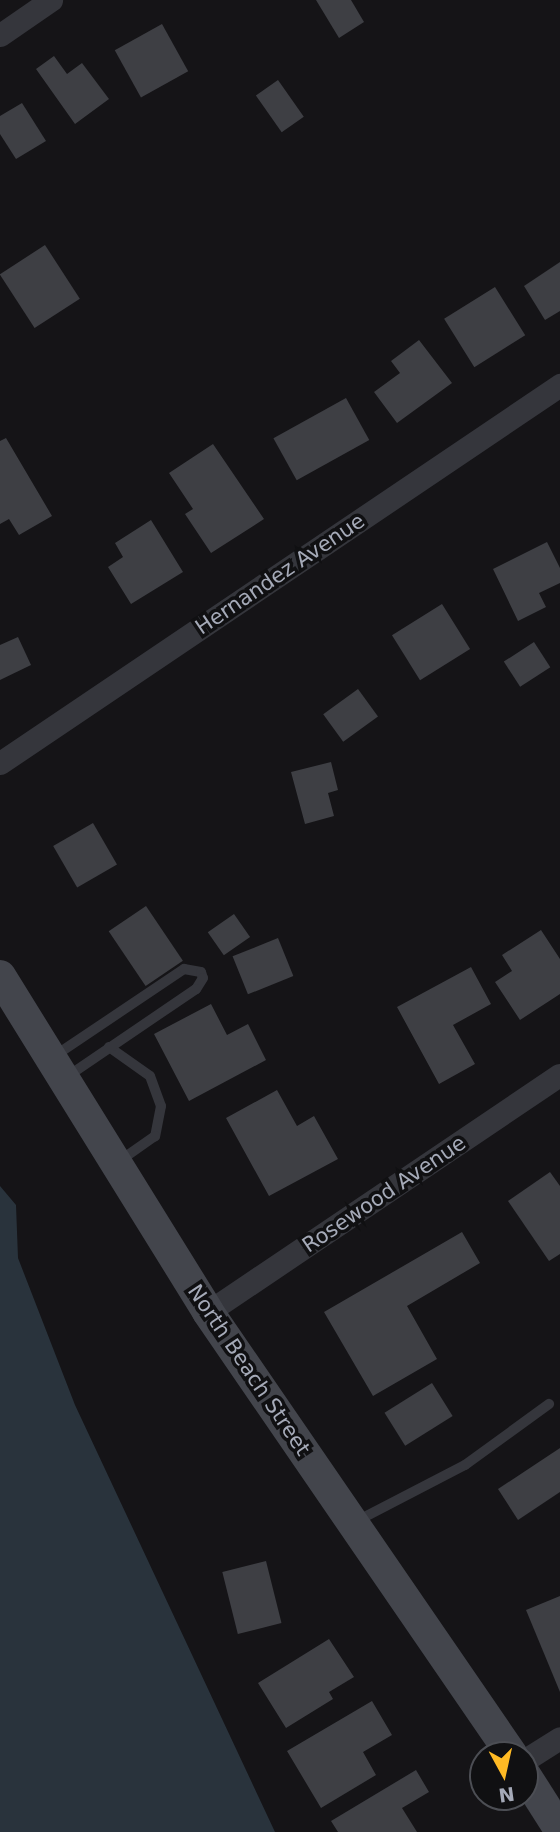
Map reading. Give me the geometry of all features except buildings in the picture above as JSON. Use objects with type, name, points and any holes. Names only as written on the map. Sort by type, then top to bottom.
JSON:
[{"type":"street","points":[[0,35],[51,0]]},
{"type":"street","name":"Hernandez Avenue","points":[[0,763],[560,385]]},
{"type":"street","name":"North Beach Street","points":[[0,976],[208,1312],[502,1741]]},
{"type":"street","name":"Rosewood Avenue","points":[[208,1312],[560,1075]]},
{"type":"street","points":[[539,1751],[560,1738]]},
{"type":"street","points":[[539,1797],[560,1830]]},
{"type":"lane","points":[[184,969],[201,972],[203,978],[196,989],[109,1047],[57,1068],[184,969]]},
{"type":"lane","points":[[109,1047],[150,1076],[161,1106],[155,1136],[116,1164]]},
{"type":"lane","points":[[352,1523],[464,1465],[549,1404]]},
{"type":"shaded area","points":[[0,1186],[16,1205],[18,1258],[75,1405],[275,1832],[0,1832]]}]
